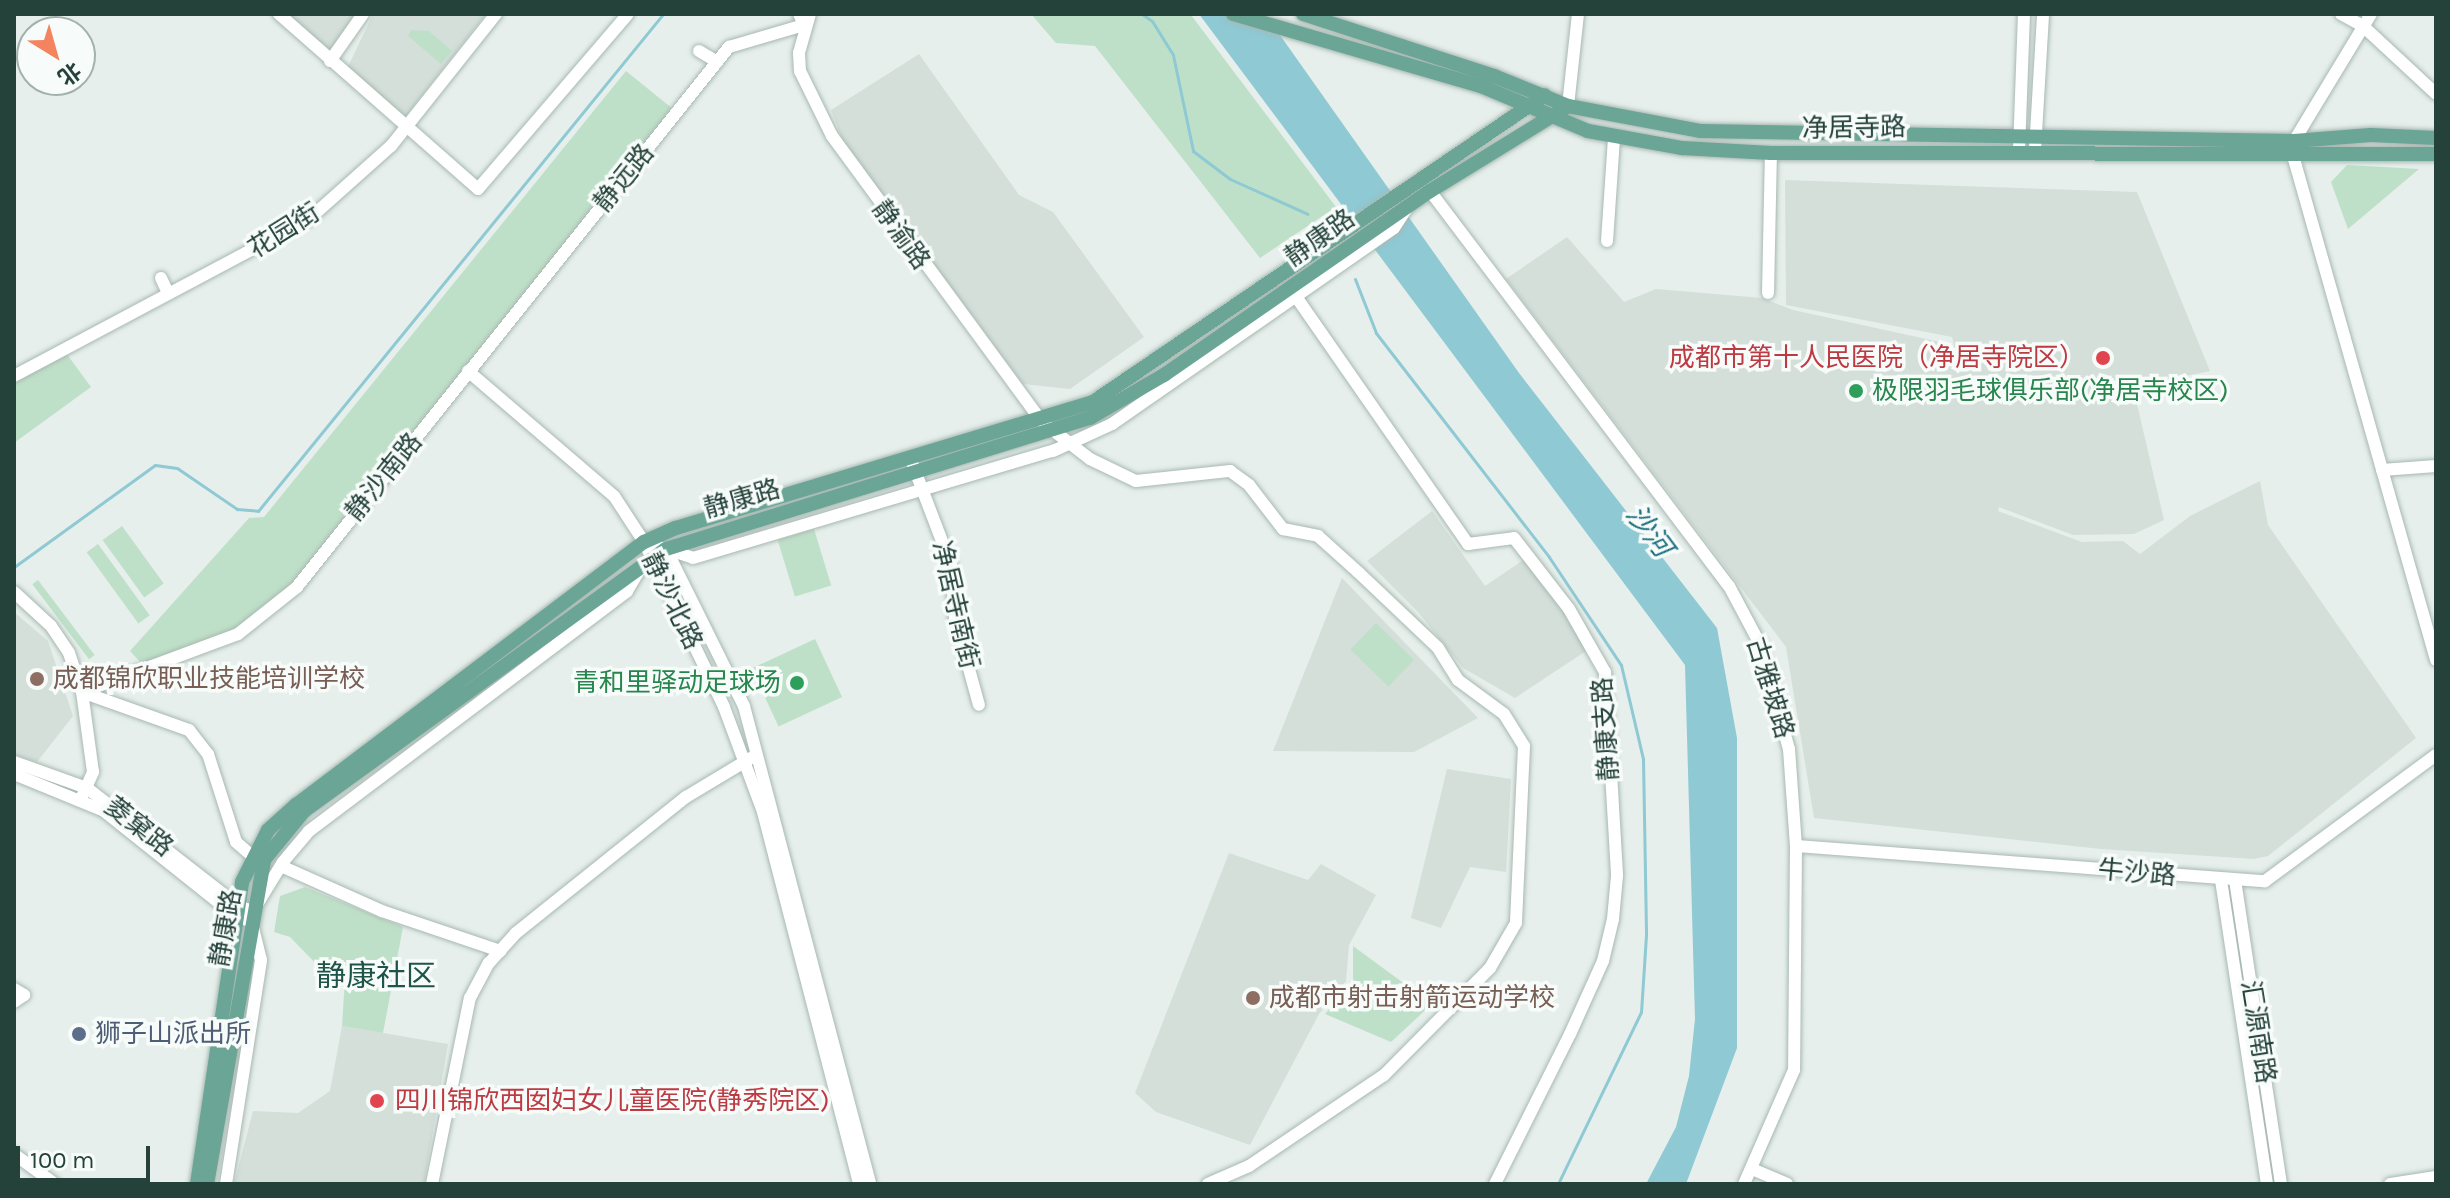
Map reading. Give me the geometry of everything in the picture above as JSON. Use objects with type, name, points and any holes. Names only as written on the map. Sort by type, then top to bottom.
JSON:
[{"type":"main road","name":"净居寺路","points":[[1233,14],[1481,86],[1548,117],[1614,138],[1771,153],[2019,143]]},
{"type":"main road","name":"净居寺路","points":[[1303,14],[1323,17],[1545,95],[1568,106],[1624,120],[1769,136],[2293,147],[2436,154]]},
{"type":"main road","name":"静康路","points":[[197,1184],[246,915],[264,860],[304,811],[666,549],[914,467],[1093,402],[1150,367],[1399,191],[1545,95]]},
{"type":"main road","name":"静康路","points":[[207,1184],[252,856],[268,830],[296,805],[644,542],[676,528],[1057,431],[1164,375],[1293,293],[1359,247],[1430,191],[1568,106]]},
{"type":"main road","name":"净居寺路","points":[[2293,147],[2371,135],[2436,138]]},
{"type":"street","points":[[279,14],[405,129],[478,189],[628,14]]},
{"type":"street","points":[[330,61],[363,14]]},
{"type":"street","name":"花园街","points":[[14,376],[309,219],[405,129],[496,14]]},
{"type":"street","points":[[1568,106],[1578,14]]},
{"type":"street","points":[[2019,143],[2024,14]]},
{"type":"street","points":[[2036,143],[2043,14]]},
{"type":"street","points":[[2341,14],[2364,27],[2436,94]]},
{"type":"street","points":[[2371,14],[2293,147],[2436,660]]},
{"type":"street","name":"静远路","points":[[468,371],[729,47],[805,18]]},
{"type":"street","name":"静渝路","points":[[805,18],[800,71],[832,136],[1041,421],[1090,459],[1136,481],[1230,471],[1249,485],[1283,529],[1318,536],[1358,572],[1438,648],[1458,680],[1504,714],[1524,746],[1516,923],[1490,968],[1384,1075],[1249,1166],[1208,1184]]},
{"type":"street","points":[[699,51],[717,62]]},
{"type":"street","points":[[1607,241],[1614,138]]},
{"type":"street","points":[[1768,293],[1771,153]]},
{"type":"street","name":"古雅坡路","points":[[1430,191],[1729,586],[1760,644],[1789,749],[1796,846],[1794,1070],[1748,1177]]},
{"type":"street","points":[[161,278],[168,293]]},
{"type":"street","points":[[666,549],[693,558],[1071,443],[1112,424],[1293,293]]},
{"type":"street","name":"静康支路","points":[[1293,293],[1468,544],[1514,538],[1569,609],[1605,672],[1617,876],[1613,919],[1603,961],[1576,1022],[1495,1184]]},
{"type":"street","points":[[468,371],[604,487],[644,542]]},
{"type":"street","name":"静沙南路","points":[[82,692],[238,634],[297,587],[468,371]]},
{"type":"street","points":[[2382,470],[2436,466]]},
{"type":"street","name":"净居寺南街","points":[[914,467],[951,565],[955,618],[979,705]]},
{"type":"street","name":"静沙北路","points":[[644,542],[666,549],[744,706],[752,758],[859,1184]]},
{"type":"street","name":"静沙北路","points":[[644,542],[648,560],[752,758],[870,1184]]},
{"type":"street","points":[[226,1184],[261,960],[246,915],[309,831],[627,591],[648,560]]},
{"type":"street","points":[[14,592],[51,626],[69,653],[82,692],[93,772],[84,794]]},
{"type":"street","points":[[82,692],[189,730],[208,754],[236,842],[252,856]]},
{"type":"street","name":"牛沙路","points":[[1796,846],[2265,881],[2436,755]]},
{"type":"street","points":[[432,1184],[470,998],[500,951],[686,797],[752,758]]},
{"type":"street","name":"菱窠路","points":[[14,762],[84,794],[246,915]]},
{"type":"street","name":"菱窠路","points":[[14,774],[84,794]]},
{"type":"street","points":[[281,866],[382,911],[500,951]]},
{"type":"street","name":"汇源南路","points":[[2221,880],[2267,1184]]},
{"type":"street","name":"汇源南路","points":[[2235,880],[2281,1184]]},
{"type":"street","points":[[14,989],[24,995],[14,1002]]},
{"type":"street","points":[[14,1154],[55,1184]]},
{"type":"street","points":[[1748,1177],[1762,1184]]},
{"type":"street","points":[[1748,1177],[1787,1184]]},
{"type":"street","points":[[2390,1184],[2436,1177]]},
{"type":"shaded area","points":[[288,14],[358,14],[330,53]]},
{"type":"shaded area","points":[[373,14],[486,14],[402,121],[346,71]]},
{"type":"shaded area","points":[[919,54],[1019,195],[1053,212],[1144,337],[1070,389],[1023,384],[843,142],[831,110]]},
{"type":"shaded area","points":[[1785,180],[2137,192],[2210,371],[2133,387],[2164,520],[2134,534],[2073,535],[1999,507],[1998,511],[2082,542],[2123,541],[2140,554],[2190,516],[2260,481],[2268,525],[2416,738],[2268,856],[2254,859],[2101,849],[1814,818],[1786,647],[1506,279],[1567,237],[1624,302],[1656,289],[1762,298],[1793,310],[1954,345],[1952,337],[1786,305]]},
{"type":"shaded area","points":[[1432,511],[1485,586],[1528,557],[1589,649],[1515,698],[1463,668],[1418,612],[1367,561]]},
{"type":"shaded area","points":[[1342,578],[1478,718],[1414,752],[1273,751]]},
{"type":"shaded area","name":"成都锦欣职业技能培训学校","points":[[14,612],[48,641],[73,716],[37,762],[14,755]]},
{"type":"shaded area","points":[[1447,769],[1511,779],[1506,872],[1470,867],[1441,928],[1411,918]]},
{"type":"shaded area","name":"成都市射击射箭运动学校","points":[[1229,853],[1308,880],[1321,864],[1376,895],[1349,945],[1346,981],[1319,1014],[1250,1145],[1156,1112],[1135,1093]]},
{"type":"shaded area","name":"四川锦欣西囡妇女儿童医院(静秀院区)","points":[[342,1026],[448,1044],[424,1184],[234,1184],[253,1111],[298,1113],[330,1091]]},
{"type":"green space","points":[[1031,14],[1191,15],[1336,207],[1260,258],[1095,46],[1056,43]]},
{"type":"green space","points":[[411,30],[429,31],[452,51],[441,64],[408,36]]},
{"type":"green space","points":[[626,71],[673,109],[292,585],[234,629],[142,664],[130,651],[249,518],[264,517]]},
{"type":"green space","points":[[2347,165],[2419,169],[2348,229],[2331,182]]},
{"type":"green space","points":[[66,353],[91,387],[14,443],[14,382]]},
{"type":"green space","points":[[122,526],[164,583],[144,598],[103,540]]},
{"type":"green space","name":"青和里驿动足球场","points":[[814,529],[831,585],[795,597],[778,540]]},
{"type":"green space","points":[[98,544],[150,615],[138,623],[87,552]]},
{"type":"green space","points":[[38,580],[95,655],[89,659],[32,584]]},
{"type":"green space","points":[[1376,623],[1414,660],[1388,686],[1350,650]]},
{"type":"green space","name":"青和里驿动足球场","points":[[815,639],[842,697],[779,727],[752,669]]},
{"type":"green space","points":[[305,887],[403,927],[383,1033],[342,1026],[345,979],[327,975],[290,937],[274,932],[280,896]]},
{"type":"green space","points":[[1353,946],[1432,1004],[1391,1042],[1325,1014],[1353,981]]},
{"type":"water","points":[[1199,14],[1265,14],[1519,373],[1717,628],[1737,738],[1737,1048],[1686,1184],[1646,1184],[1676,1127],[1689,1076],[1695,1019],[1685,665]]},
{"type":"waterway","points":[[14,567],[155,465],[177,468],[237,509],[258,511],[663,14]]},
{"type":"waterway","points":[[1142,14],[1152,21],[1173,55],[1193,151],[1230,179],[1308,214]]},
{"type":"waterway","points":[[1355,279],[1376,333],[1549,557],[1621,665],[1643,759],[1646,935],[1641,1012],[1558,1184]]},
{"type":"place","name":"成都市第十人民医院（净居寺院区）","points":[[2103,358]]},
{"type":"place","name":"极限羽毛球俱乐部(净居寺校区)","points":[[1856,391]]},
{"type":"place","name":"成都锦欣职业技能培训学校","points":[[37,679]]},
{"type":"place","name":"青和里驿动足球场","points":[[797,683]]},
{"type":"place","name":"成都市射击射箭运动学校","points":[[1253,998]]},
{"type":"place","name":"狮子山派出所","points":[[79,1034]]},
{"type":"place","name":"四川锦欣西囡妇女儿童医院(静秀院区)","points":[[377,1101]]},
{"type":"district","name":"静康社区","points":[[376,976]]},
{"type":"water label","name":"沙河","points":[[1649,531]]}]
